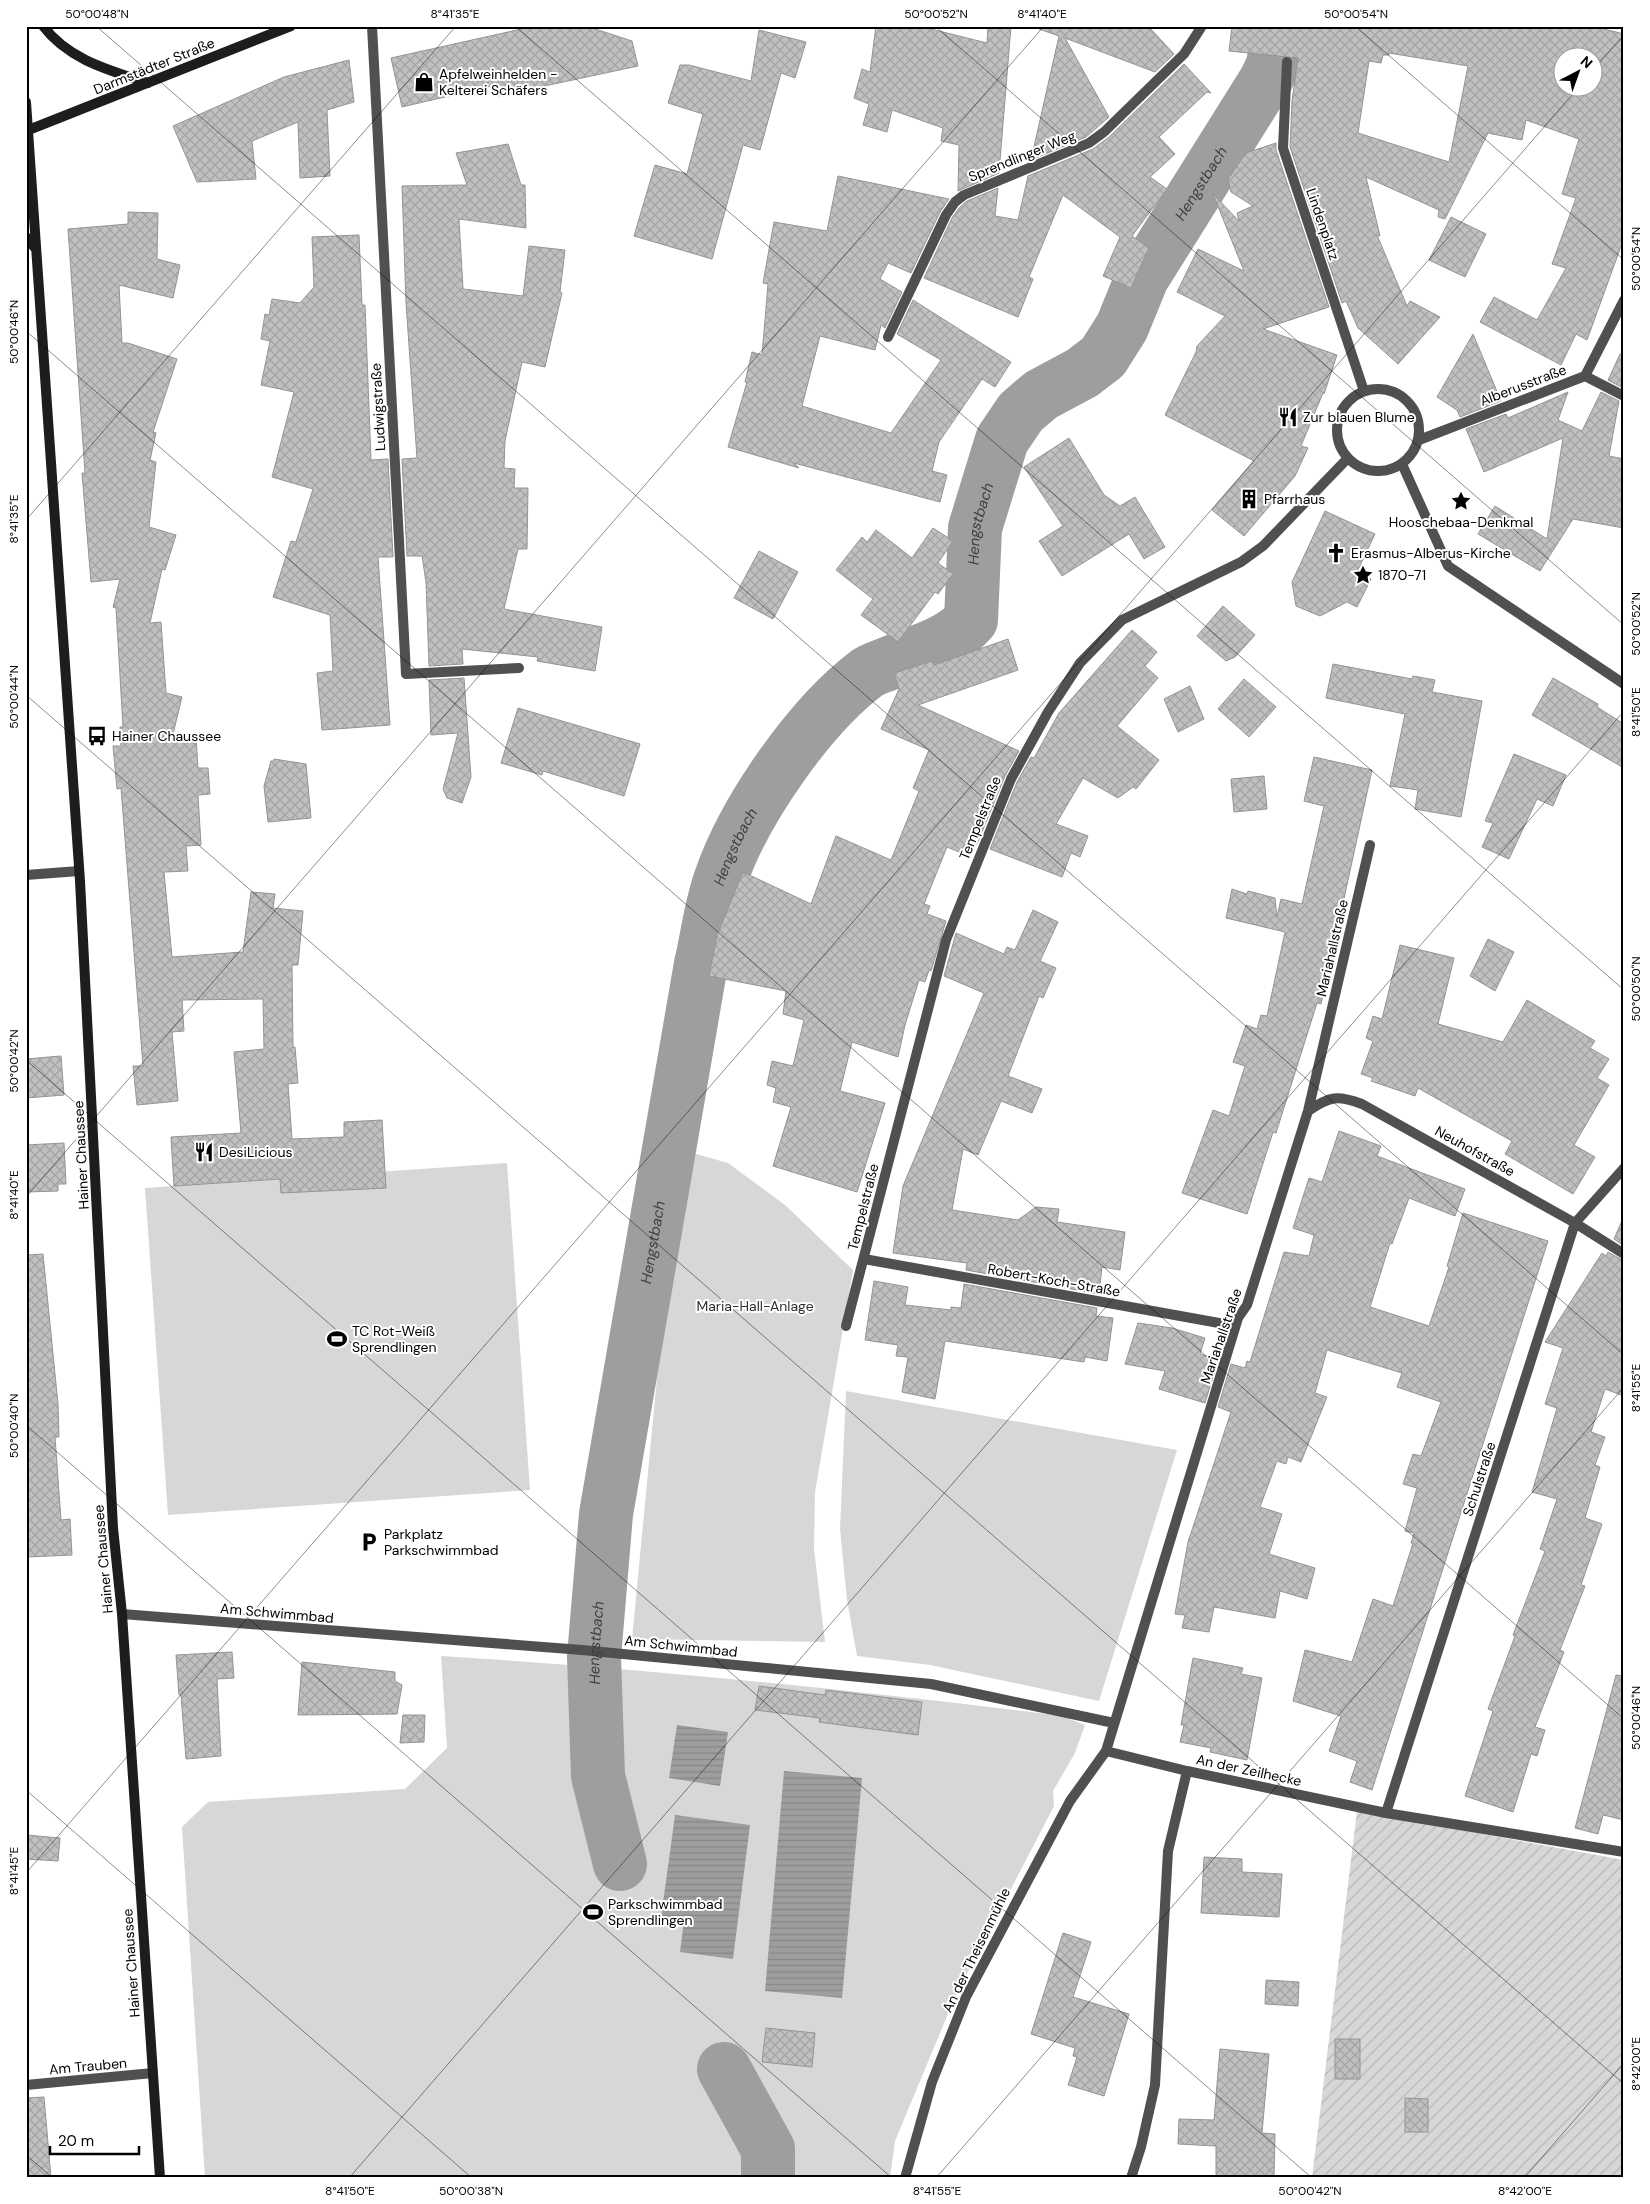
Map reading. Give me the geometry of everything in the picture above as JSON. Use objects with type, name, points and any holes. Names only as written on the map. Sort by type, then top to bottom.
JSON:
[{"type":"street","points":[[43,26],[59,44],[74,55],[98,66],[148,83]]},
{"type":"street","name":"Darmstädter Straße","points":[[27,130],[291,26]]},
{"type":"street","name":"Ludwigstraße","points":[[372,26],[406,674],[519,668]]},
{"type":"street","name":"Sprendlinger Weg","points":[[888,337],[946,215],[955,202],[964,195],[1089,143],[1104,132],[1184,54],[1202,26]]},
{"type":"street","name":"Lindenplatz","points":[[1287,62],[1283,148],[1364,391]]},
{"type":"street","name":"Hainer Chaussee","points":[[26,102],[79,871],[113,1528],[122,1614],[160,2178]]},
{"type":"street","points":[[26,237],[36,249]]},
{"type":"street","name":"Alberusstraße","points":[[1419,440],[1585,376],[1624,300]]},
{"type":"street","points":[[1585,376],[1624,396]]},
{"type":"street","points":[[1382,389],[1396,392],[1408,401],[1419,422],[1419,440],[1412,454],[1402,464],[1385,472],[1368,471],[1347,459],[1337,440],[1338,417],[1346,402],[1364,391],[1382,389]]},
{"type":"street","name":"Tempelstraße","points":[[846,1326],[946,940],[1010,779],[1048,712],[1080,663],[1122,620],[1241,562],[1263,546],[1347,459]]},
{"type":"street","points":[[1402,464],[1448,566],[1624,684]]},
{"type":"street","name":"Mariahallstraße","points":[[1106,1751],[1238,1318],[1247,1305],[1308,1111],[1370,845]]},
{"type":"street","points":[[26,875],[79,871]]},
{"type":"street","name":"Neuhofstraße","points":[[1308,1111],[1330,1098],[1344,1098],[1362,1104],[1575,1223],[1624,1254]]},
{"type":"street","name":"Schulstraße","points":[[1386,1814],[1575,1223],[1624,1168]]},
{"type":"street","name":"Robert-Koch-Straße","points":[[864,1260],[1219,1323],[1230,1323],[1238,1318]]},
{"type":"street","name":"Am Schwimmbad","points":[[122,1614],[582,1650],[931,1684],[1114,1723]]},
{"type":"street","points":[[1106,1751],[1187,1771]]},
{"type":"street","name":"An der Theisenmühle","points":[[905,2178],[932,2082],[966,1997],[1070,1801],[1106,1751]]},
{"type":"street","name":"An der Zeilhecke","points":[[1130,2178],[1141,2147],[1155,2085],[1168,1851],[1187,1771],[1386,1814],[1624,1852]]},
{"type":"street","name":"Am Trauben","points":[[26,2085],[153,2074]]},
{"type":"green space","name":"Maria-Hall-Anlage","points":[[679,1149],[728,1163],[785,1205],[853,1270],[815,1492],[814,1549],[825,1642],[632,1639]]},
{"type":"green space","name":"TC Rot-Weiß Sprendlingen","points":[[507,1163],[530,1490],[168,1515],[145,1188]]},
{"type":"green space","points":[[846,1391],[1177,1450],[1099,1701],[930,1665],[857,1656],[847,1600],[840,1529]]},
{"type":"green space","name":"Parkschwimmbad Sprendlingen","points":[[441,1656],[597,1667],[907,1697],[1062,1716],[1085,1725],[1075,1753],[1053,1791],[1054,1806],[955,1997],[895,2141],[890,2178],[205,2178],[182,1827],[208,1802],[405,1789],[447,1748]]},
{"type":"green space","points":[[1357,1811],[1624,1860],[1624,2178],[1312,2178]]},
{"type":"shaded area","points":[[677,1725],[728,1732],[720,1786],[669,1778]]},
{"type":"shaded area","points":[[784,1771],[862,1778],[842,1998],[765,1991]]},
{"type":"shaded area","points":[[675,1815],[750,1825],[733,1959],[680,1952],[684,1921],[661,1918]]},
{"type":"building","points":[[535,26],[586,26],[632,41],[638,66],[498,96],[496,85],[402,107],[391,58]]},
{"type":"building","points":[[876,26],[919,26],[987,43],[988,26],[1011,26],[999,173],[958,191],[959,145],[941,141],[943,128],[892,110],[887,132],[863,125],[869,104],[854,98],[862,69],[870,72]]},
{"type":"building","points":[[1039,26],[1148,26],[1174,54],[1155,72],[1065,38],[1109,117],[1086,137],[1031,160],[1059,36],[1039,29]]},
{"type":"building","points":[[1232,26],[1592,26],[1624,34],[1624,238],[1587,340],[1576,334],[1561,365],[1480,322],[1494,297],[1537,320],[1566,268],[1552,264],[1576,198],[1562,194],[1579,139],[1526,120],[1522,140],[1488,133],[1445,219],[1438,217],[1439,210],[1366,177],[1380,236],[1377,235],[1407,306],[1410,301],[1440,317],[1398,364],[1358,328],[1346,301],[1342,303],[1290,147],[1292,101],[1298,58],[1229,51]],"holes":[[[1389,53],[1468,66],[1449,162],[1358,133],[1369,61],[1381,63],[1383,55],[1389,55]]]},
{"type":"building","points":[[759,30],[806,42],[795,78],[781,73],[760,150],[743,145],[712,259],[634,236],[655,165],[687,174],[703,114],[668,103],[680,65],[689,65],[751,81]]},
{"type":"building","points":[[349,60],[354,102],[327,110],[330,176],[300,178],[298,122],[252,141],[256,179],[197,182],[173,126],[284,77]]},
{"type":"building","points":[[1184,64],[1211,93],[1207,92],[1159,137],[1175,154],[1150,177],[1167,189],[1132,236],[1149,248],[1131,288],[1103,276],[1120,237],[1063,195],[1029,277],[1033,279],[1018,317],[924,278],[952,218],[967,201],[998,188],[995,216],[1018,220],[1028,176],[1093,149],[1109,137]]},
{"type":"building","points":[[1276,143],[1276,150],[1329,307],[1263,329],[1337,355],[1324,394],[1301,446],[1308,448],[1295,476],[1244,536],[1212,510],[1254,461],[1165,415],[1196,352],[1197,346],[1225,316],[1177,292],[1198,249],[1244,271],[1213,194],[1239,221],[1237,213],[1253,206],[1231,192],[1228,179],[1246,153]]},
{"type":"building","points":[[508,144],[521,185],[525,185],[526,228],[459,219],[463,289],[523,296],[529,246],[565,250],[560,292],[562,293],[545,367],[522,362],[505,441],[504,468],[515,469],[514,488],[528,488],[527,549],[518,549],[504,609],[602,627],[595,671],[537,661],[538,657],[462,649],[463,664],[429,666],[426,582],[422,556],[407,556],[402,459],[417,458],[406,303],[402,186],[467,185],[456,153]]},
{"type":"building","points":[[838,176],[949,199],[940,212],[911,273],[888,263],[880,279],[902,292],[885,328],[881,325],[875,350],[820,336],[802,406],[891,433],[941,360],[897,334],[913,300],[1011,362],[995,387],[982,379],[939,442],[932,471],[947,475],[940,502],[794,463],[799,468],[728,447],[747,382],[745,382],[752,352],[762,355],[768,284],[763,283],[774,222],[827,231]]},
{"type":"building","points":[[128,212],[158,213],[157,259],[180,265],[173,298],[119,285],[122,343],[128,343],[177,359],[153,432],[156,433],[150,460],[156,462],[149,527],[176,535],[165,570],[162,569],[150,623],[161,622],[166,693],[182,697],[172,738],[196,737],[198,768],[208,768],[210,794],[198,795],[201,845],[186,846],[188,871],[164,872],[172,957],[243,952],[251,892],[275,894],[273,908],[303,911],[298,965],[292,965],[293,1047],[295,1047],[298,1083],[288,1084],[292,1139],[344,1137],[344,1122],[382,1120],[386,1188],[281,1193],[280,1179],[174,1186],[171,1137],[241,1133],[234,1052],[264,1049],[263,999],[182,1000],[184,1031],[172,1032],[178,1101],[137,1105],[133,1066],[143,1066],[121,788],[117,789],[113,746],[121,746],[120,727],[123,727],[116,608],[113,607],[120,579],[91,582],[82,473],[85,473],[68,229],[128,224]]},
{"type":"building","points":[[1451,217],[1486,234],[1465,277],[1429,260]]},
{"type":"building","points":[[359,235],[362,305],[365,305],[371,460],[388,459],[393,557],[378,557],[390,725],[322,730],[317,673],[333,671],[330,615],[273,597],[291,541],[296,542],[313,489],[272,477],[294,392],[261,385],[270,341],[261,339],[265,314],[269,315],[272,299],[300,303],[314,287],[312,237]]},
{"type":"building","points":[[1473,334],[1501,401],[1460,417],[1457,410],[1437,397]]},
{"type":"building","points":[[1620,354],[1624,355],[1621,387],[1608,380]]},
{"type":"building","points":[[1568,392],[1558,420],[1582,431],[1601,392],[1619,401],[1609,456],[1624,459],[1624,528],[1573,519],[1540,571],[1478,534],[1495,506],[1547,539],[1563,438],[1484,472],[1466,429],[1506,414],[1508,418]]},
{"type":"building","points":[[1069,438],[1104,495],[1120,506],[1135,497],[1165,547],[1144,559],[1129,534],[1062,576],[1039,541],[1063,526],[1024,467]]},
{"type":"building","name":"Erasmus-Alberus-Kirche","points":[[1325,511],[1375,534],[1357,572],[1371,579],[1357,607],[1347,602],[1320,616],[1296,606],[1292,582]]},
{"type":"building","points":[[933,528],[953,541],[938,563],[953,574],[938,594],[935,592],[898,642],[861,615],[873,599],[836,570],[862,537],[867,542],[876,530],[912,558]]},
{"type":"building","points":[[759,551],[798,572],[773,619],[734,598]]},
{"type":"building","points":[[1223,606],[1255,635],[1235,657],[1226,661],[1197,636]]},
{"type":"building","points":[[1132,630],[1157,652],[1145,666],[1158,678],[1117,726],[1159,760],[1136,789],[1133,787],[1118,798],[1083,778],[1056,824],[1088,836],[1080,857],[1071,853],[1062,877],[990,849],[1017,782],[1031,757],[1034,758],[1059,713]]},
{"type":"building","points":[[1008,639],[1018,670],[918,705],[1019,751],[1005,776],[977,844],[974,843],[969,856],[947,847],[924,904],[930,906],[927,914],[946,921],[931,971],[929,970],[925,982],[919,980],[905,1025],[898,1057],[852,1042],[840,1091],[885,1103],[857,1192],[773,1166],[791,1107],[773,1102],[776,1088],[767,1085],[772,1061],[793,1066],[804,1020],[783,1014],[786,991],[709,976],[717,935],[743,872],[811,904],[836,836],[891,860],[919,791],[913,788],[929,750],[881,729],[899,689],[894,673],[932,661],[934,665]]},
{"type":"building","points":[[1333,664],[1412,679],[1413,676],[1435,680],[1432,692],[1482,701],[1461,817],[1415,809],[1418,790],[1390,786],[1405,714],[1326,698]]},
{"type":"building","points":[[464,678],[471,777],[462,803],[447,798],[443,789],[458,733],[431,735],[429,680]]},
{"type":"building","points":[[1553,678],[1598,704],[1597,707],[1624,724],[1624,768],[1532,715]]},
{"type":"building","points":[[1244,679],[1276,707],[1249,737],[1218,709]]},
{"type":"building","points":[[1190,686],[1204,719],[1178,732],[1164,699]]},
{"type":"building","points":[[518,708],[640,744],[624,796],[543,771],[542,775],[501,763]]},
{"type":"building","points":[[1514,754],[1566,775],[1553,806],[1537,799],[1509,859],[1482,847],[1493,823],[1485,821]]},
{"type":"building","points":[[1314,757],[1372,770],[1321,1004],[1317,1003],[1276,1133],[1273,1132],[1247,1214],[1182,1193],[1213,1110],[1229,1116],[1245,1066],[1233,1062],[1246,1025],[1257,1029],[1261,1015],[1267,1016],[1285,932],[1226,918],[1232,889],[1247,894],[1248,891],[1275,898],[1277,917],[1281,899],[1302,904],[1324,806],[1304,801]]},
{"type":"building","points":[[274,759],[306,764],[311,818],[268,822],[264,786],[271,761],[274,761]]},
{"type":"building","points":[[1264,776],[1267,809],[1234,812],[1231,779]]},
{"type":"building","points":[[1033,910],[1058,922],[1040,961],[1056,968],[1043,998],[1039,996],[1008,1076],[1042,1089],[1032,1113],[1001,1101],[978,1155],[963,1149],[952,1210],[1018,1220],[1036,1207],[1059,1209],[1057,1222],[1125,1232],[1120,1270],[1102,1267],[1099,1294],[966,1270],[967,1263],[893,1253],[903,1186],[984,993],[944,976],[956,933],[1004,954],[1007,947],[1015,950]]},
{"type":"building","points":[[1488,939],[1514,952],[1495,991],[1470,976]]},
{"type":"building","points":[[1400,945],[1454,958],[1438,1024],[1503,1042],[1527,1000],[1595,1041],[1590,1048],[1609,1059],[1597,1078],[1609,1085],[1574,1145],[1595,1157],[1573,1194],[1505,1154],[1512,1141],[1418,1088],[1415,1096],[1371,1081],[1373,1078],[1361,1074],[1373,1041],[1366,1038],[1373,1016],[1382,1019]]},
{"type":"building","points":[[61,1056],[64,1095],[26,1098],[26,1059]]},
{"type":"building","points":[[1339,1131],[1381,1146],[1377,1156],[1465,1189],[1455,1216],[1409,1198],[1392,1244],[1390,1243],[1370,1307],[1429,1326],[1449,1267],[1447,1266],[1463,1213],[1548,1241],[1372,1790],[1350,1782],[1357,1761],[1329,1751],[1341,1716],[1293,1701],[1305,1650],[1352,1662],[1373,1599],[1393,1606],[1413,1543],[1411,1543],[1414,1533],[1405,1531],[1417,1488],[1403,1484],[1413,1454],[1421,1456],[1441,1402],[1397,1387],[1402,1373],[1327,1350],[1315,1393],[1327,1397],[1301,1462],[1288,1457],[1286,1464],[1277,1461],[1260,1507],[1282,1514],[1269,1554],[1315,1568],[1307,1599],[1280,1591],[1275,1618],[1214,1607],[1209,1632],[1182,1628],[1185,1615],[1175,1614],[1188,1542],[1231,1412],[1218,1407],[1231,1364],[1245,1368],[1247,1361],[1250,1362],[1284,1252],[1309,1256],[1314,1235],[1293,1228],[1309,1178],[1322,1182]]},
{"type":"building","points":[[64,1143],[66,1184],[58,1184],[58,1191],[26,1192],[26,1145]]},
{"type":"building","points":[[1624,1216],[1624,1246],[1614,1239]]},
{"type":"building","points":[[1608,1252],[1624,1261],[1624,1396],[1605,1389],[1591,1432],[1605,1437],[1595,1465],[1600,1467],[1585,1518],[1602,1524],[1581,1585],[1585,1586],[1560,1650],[1564,1652],[1535,1727],[1545,1730],[1537,1756],[1531,1754],[1513,1812],[1465,1796],[1493,1711],[1488,1709],[1515,1636],[1513,1635],[1545,1551],[1540,1549],[1557,1499],[1532,1492],[1557,1408],[1545,1404],[1563,1348],[1545,1342],[1602,1253],[1606,1256]]},
{"type":"building","points":[[43,1254],[58,1404],[59,1437],[55,1437],[61,1520],[70,1519],[72,1555],[28,1557],[26,1539],[26,1255]]},
{"type":"building","points":[[874,1281],[908,1287],[905,1305],[951,1310],[951,1307],[961,1308],[964,1284],[1097,1308],[1096,1316],[1113,1318],[1107,1361],[1085,1357],[1084,1362],[945,1341],[935,1399],[902,1392],[908,1357],[896,1356],[898,1345],[865,1340]]},
{"type":"building","points":[[1138,1323],[1172,1328],[1205,1338],[1200,1354],[1218,1360],[1205,1403],[1159,1389],[1165,1371],[1125,1364]]},
{"type":"building","points":[[232,1652],[234,1678],[217,1679],[221,1756],[186,1759],[176,1655]]},
{"type":"building","points":[[1193,1658],[1243,1668],[1241,1674],[1262,1678],[1247,1760],[1210,1752],[1211,1748],[1180,1742],[1184,1725],[1181,1725]]},
{"type":"building","points":[[302,1662],[395,1672],[395,1681],[402,1685],[397,1714],[298,1715]]},
{"type":"building","points":[[1616,1675],[1624,1676],[1624,1820],[1603,1815],[1598,1834],[1575,1828]]},
{"type":"building","points":[[759,1686],[825,1695],[826,1690],[922,1702],[918,1735],[819,1722],[820,1718],[755,1710]]},
{"type":"building","points":[[403,1715],[425,1715],[424,1742],[400,1743]]},
{"type":"building","points":[[26,1835],[60,1838],[58,1861],[26,1859]]},
{"type":"building","points":[[1204,1857],[1242,1859],[1242,1872],[1282,1874],[1279,1917],[1201,1913]]},
{"type":"building","points":[[1063,1933],[1091,1942],[1073,1997],[1129,2014],[1104,2096],[1068,2085],[1077,2057],[1073,2056],[1075,2048],[1031,2034]]},
{"type":"building","points":[[1266,1980],[1299,1982],[1298,2006],[1265,2004]]},
{"type":"building","points":[[766,2028],[815,2033],[812,2067],[762,2062]]},
{"type":"building","points":[[1335,2039],[1360,2039],[1360,2079],[1335,2079]]},
{"type":"building","points":[[1220,2049],[1269,2054],[1262,2133],[1275,2134],[1274,2178],[1216,2178],[1216,2146],[1178,2144],[1179,2119],[1214,2120]]},
{"type":"building","points":[[44,2097],[51,2178],[26,2178],[26,2098]]},
{"type":"building","points":[[1405,2098],[1428,2099],[1428,2132],[1405,2132]]},
{"type":"waterway","name":"Hengstbach","points":[[620,1864],[598,1776],[594,1657],[606,1514],[701,964],[718,886],[733,849],[763,793],[802,738],[824,713],[845,691],[867,673],[924,650],[954,635],[971,620],[975,528],[1002,440],[1021,412],[1041,395],[1082,373],[1103,357],[1122,327],[1142,278],[1266,80],[1273,65],[1279,26]]},
{"type":"waterway","name":"Hengstbach","points":[[724,2069],[768,2149],[768,2178]]},
{"type":"place","name":"Apfelweinhelden - Kelterei Schäfers","points":[[424,82]]},
{"type":"place","name":"Zur blauen Blume","points":[[1288,417]]},
{"type":"place","name":"Pfarrhaus","points":[[1249,499]]},
{"type":"place","name":"Hooschebaa-Denkmal","points":[[1461,501]]},
{"type":"place","name":"Erasmus-Alberus-Kirche","points":[[1336,553]]},
{"type":"place","name":"1870-71","points":[[1363,575]]},
{"type":"place","name":"Hainer Chaussee","points":[[97,736]]},
{"type":"place","name":"DesiLicious","points":[[204,1152]]},
{"type":"place","name":"TC Rot-Weiß Sprendlingen","points":[[337,1339]]},
{"type":"place","name":"Parkplatz Parkschwimmbad","points":[[369,1542]]},
{"type":"place","name":"Parkschwimmbad Sprendlingen","points":[[593,1912]]}]
